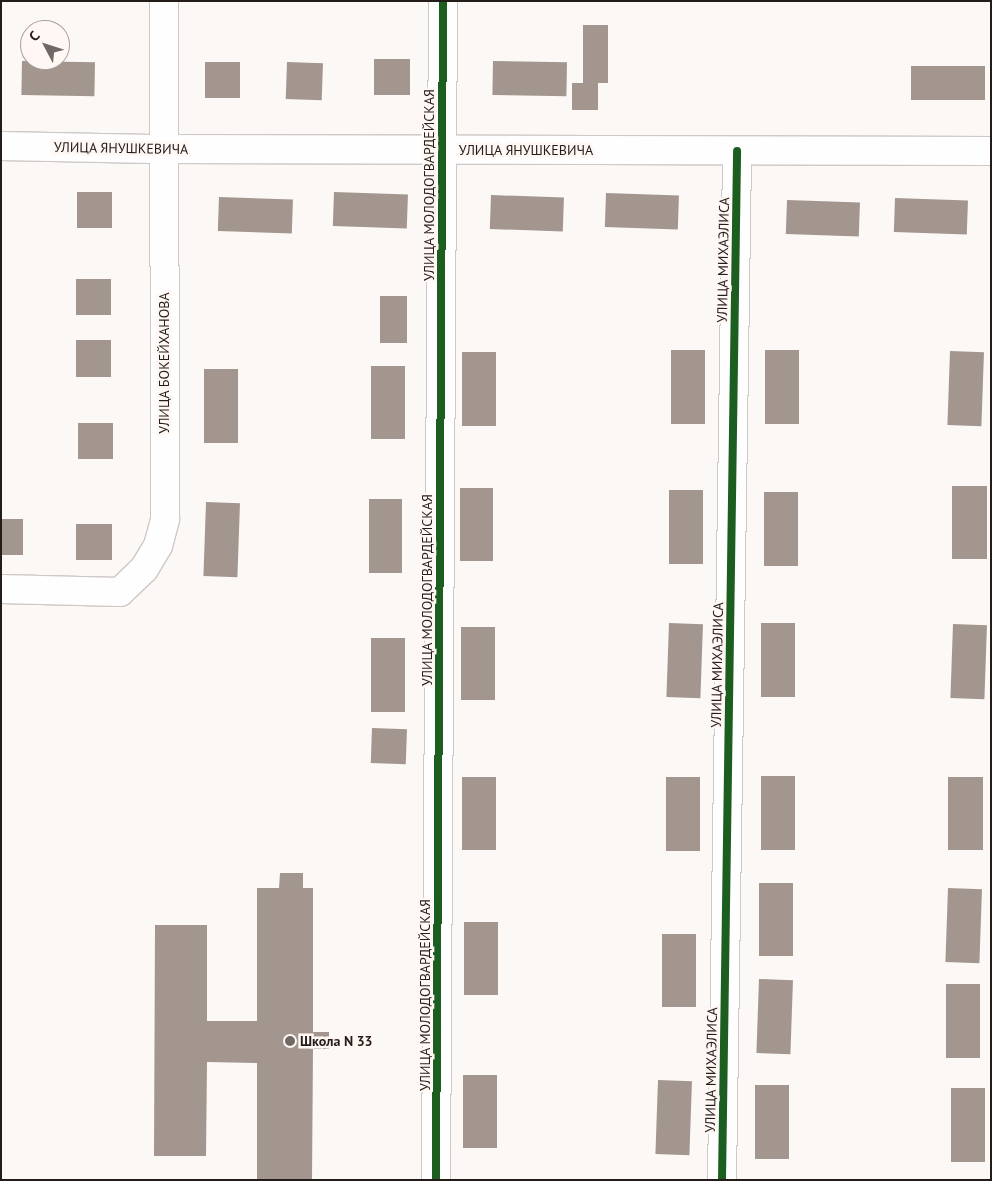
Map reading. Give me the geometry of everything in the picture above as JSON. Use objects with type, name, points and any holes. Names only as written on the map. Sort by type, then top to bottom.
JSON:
[{"type":"street","name":"УЛИЦА БОКЕЙХАНОВА","points":[[1,589],[120,592],[144,569],[158,546],[165,519],[164,1]]},
{"type":"street","name":"УЛИЦА МОЛОДОГВАРДЕЙСКАЯ","points":[[436,1180],[443,1]]},
{"type":"street","name":"УЛИЦА ЯНУШКЕВИЧА","points":[[1,146],[164,149],[991,151]]},
{"type":"street","name":"УЛИЦА МИХАЭЛИСА","points":[[722,1180],[737,151]]},
{"type":"building","points":[[583,25],[608,25],[608,83],[598,83],[598,110],[572,110],[572,83],[583,83]]},
{"type":"building","points":[[374,59],[410,59],[410,95],[374,95]]},
{"type":"building","points":[[493,61],[567,62],[566,96],[492,95]]},
{"type":"building","points":[[70,62],[95,62],[94,96],[21,95],[22,70],[70,70]]},
{"type":"building","points":[[205,62],[240,62],[240,98],[205,98]]},
{"type":"building","points":[[287,62],[323,63],[322,100],[286,99]]},
{"type":"building","points":[[911,66],[985,66],[985,100],[911,100]]},
{"type":"building","points":[[77,192],[112,192],[112,228],[77,228]]},
{"type":"building","points":[[334,192],[408,195],[407,229],[333,226]]},
{"type":"building","points":[[606,193],[679,196],[678,230],[605,227]]},
{"type":"building","points":[[491,195],[564,198],[563,232],[490,229]]},
{"type":"building","points":[[219,197],[293,200],[292,234],[218,231]]},
{"type":"building","points":[[895,198],[968,201],[967,235],[894,232]]},
{"type":"building","points":[[787,200],[860,203],[859,237],[786,234]]},
{"type":"building","points":[[76,279],[111,279],[111,315],[76,315]]},
{"type":"building","points":[[380,296],[407,296],[407,343],[380,343]]},
{"type":"building","points":[[76,340],[111,340],[111,377],[76,377]]},
{"type":"building","points":[[671,350],[705,350],[705,424],[671,424]]},
{"type":"building","points":[[765,350],[799,350],[799,424],[765,424]]},
{"type":"building","points":[[950,351],[984,352],[981,426],[947,425]]},
{"type":"building","points":[[462,352],[496,352],[496,426],[462,426]]},
{"type":"building","points":[[371,366],[405,366],[405,439],[371,439]]},
{"type":"building","points":[[204,369],[238,369],[238,443],[204,443]]},
{"type":"building","points":[[78,423],[113,423],[113,459],[78,459]]},
{"type":"building","points":[[952,486],[987,486],[987,559],[952,559]]},
{"type":"building","points":[[460,488],[493,488],[493,561],[460,561]]},
{"type":"building","points":[[669,490],[703,490],[703,564],[669,564]]},
{"type":"building","points":[[764,492],[798,492],[798,566],[764,566]]},
{"type":"building","points":[[369,499],[402,499],[402,573],[369,573]]},
{"type":"building","points":[[206,502],[240,503],[237,577],[203,576]]},
{"type":"building","points":[[1,519],[23,519],[23,555],[1,555]]},
{"type":"building","points":[[76,524],[112,524],[112,560],[76,560]]},
{"type":"building","points":[[669,623],[703,624],[700,698],[666,697]]},
{"type":"building","points":[[761,623],[795,623],[795,697],[761,697]]},
{"type":"building","points":[[953,624],[987,625],[984,699],[950,698]]},
{"type":"building","points":[[461,627],[495,627],[495,700],[461,700]]},
{"type":"building","points":[[371,638],[405,638],[405,712],[371,712]]},
{"type":"building","points":[[372,728],[407,729],[406,764],[371,763]]},
{"type":"building","points":[[761,776],[795,776],[795,850],[761,850]]},
{"type":"building","points":[[462,777],[496,777],[496,850],[462,850]]},
{"type":"building","points":[[666,777],[700,777],[700,851],[666,851]]},
{"type":"building","points":[[948,777],[983,777],[983,850],[948,850]]},
{"type":"building","points":[[280,873],[303,873],[303,888],[313,888],[313,1032],[329,1032],[329,1049],[313,1049],[312,1180],[257,1180],[257,1063],[207,1062],[206,1156],[154,1156],[155,925],[207,925],[207,1021],[257,1021],[257,888],[279,888]]},
{"type":"building","points":[[759,883],[793,883],[793,956],[759,956]]},
{"type":"building","points":[[948,888],[982,889],[979,963],[945,962]]},
{"type":"building","points":[[464,922],[498,922],[498,995],[464,995]]},
{"type":"building","points":[[662,934],[696,934],[696,1007],[662,1007]]},
{"type":"building","points":[[759,979],[793,980],[790,1054],[756,1053]]},
{"type":"building","points":[[946,984],[980,984],[980,1058],[946,1058]]},
{"type":"building","points":[[463,1075],[497,1075],[497,1148],[463,1148]]},
{"type":"building","points":[[658,1080],[692,1081],[689,1155],[655,1154]]},
{"type":"building","points":[[755,1085],[789,1085],[789,1159],[755,1159]]},
{"type":"building","points":[[951,1088],[985,1088],[985,1162],[951,1162]]},
{"type":"cycle path","points":[[436,1180],[443,1]]},
{"type":"cycle path","points":[[722,1180],[737,151]]},
{"type":"place","name":"Школа N 33","points":[[290,1041]]}]
